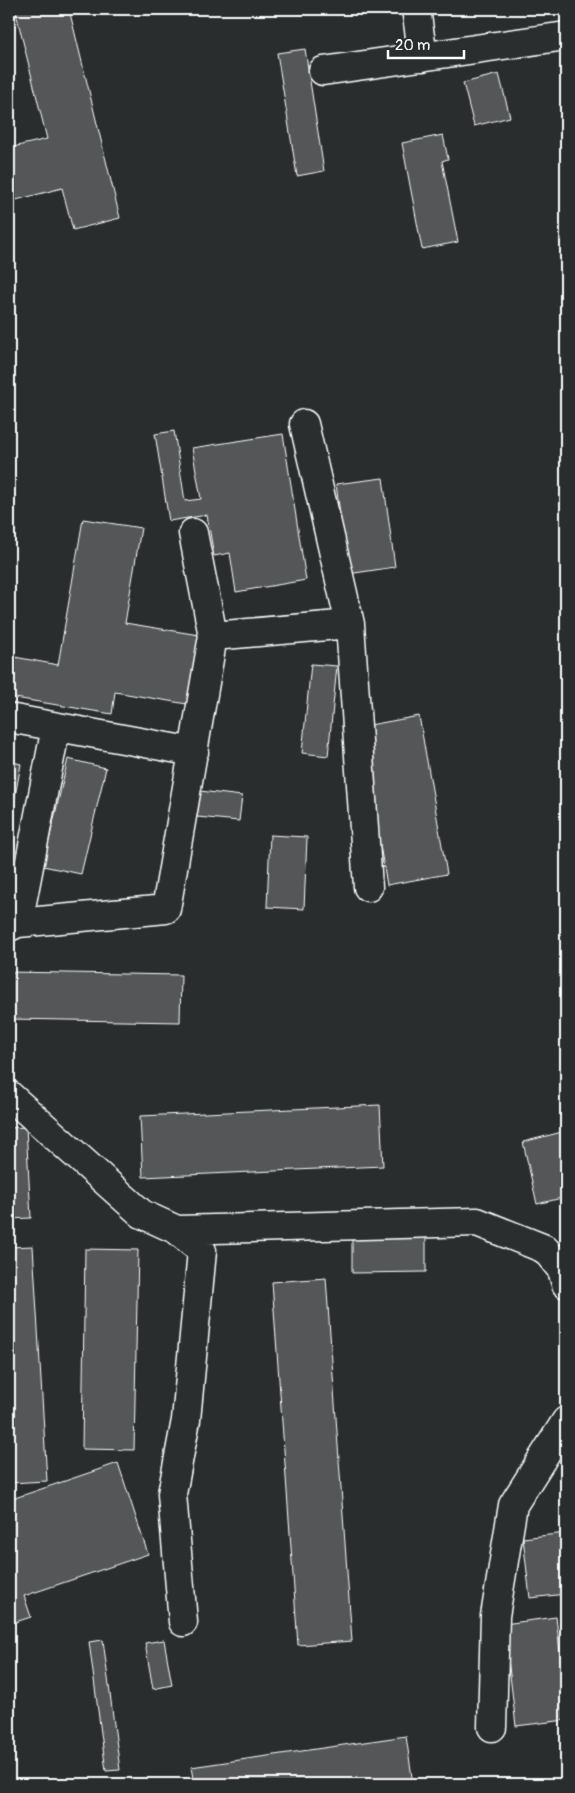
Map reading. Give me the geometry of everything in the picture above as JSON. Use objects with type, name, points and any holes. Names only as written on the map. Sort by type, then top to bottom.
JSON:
[{"type":"lane","points":[[416,9],[423,56]]},
{"type":"lane","points":[[323,71],[566,36]]},
{"type":"lane","points":[[304,424],[350,624],[368,887]]},
{"type":"lane","points":[[56,728],[13,925],[166,909],[213,636],[193,533]]},
{"type":"lane","points":[[213,636],[350,624]]},
{"type":"lane","points":[[9,718],[194,752]]},
{"type":"lane","points":[[9,1095],[142,1214],[177,1230],[202,1251],[186,1420],[172,1494],[183,1622]]},
{"type":"lane","points":[[177,1230],[477,1222],[545,1248],[562,1270],[566,1284]]},
{"type":"lane","points":[[492,1727],[495,1616],[513,1505],[566,1421]]},
{"type":"building","points":[[15,9],[69,9],[120,218],[73,230],[62,188],[16,200],[9,171],[9,148],[47,139]]},
{"type":"building","points":[[305,49],[324,171],[297,176],[277,53]]},
{"type":"building","points":[[499,74],[510,117],[474,126],[463,83]]},
{"type":"building","points":[[443,135],[448,159],[442,161],[458,242],[422,249],[402,143]]},
{"type":"building","points":[[174,431],[185,501],[201,499],[192,448],[283,434],[306,580],[236,592],[230,553],[214,556],[207,515],[169,521],[155,434]]},
{"type":"building","points":[[383,478],[395,567],[348,574],[336,484]]},
{"type":"building","points":[[83,519],[141,528],[125,623],[199,635],[187,704],[115,692],[112,714],[9,697],[9,656],[58,665]]},
{"type":"building","points":[[311,664],[337,666],[328,756],[302,753]]},
{"type":"building","points":[[419,716],[447,874],[387,885],[359,727]]},
{"type":"building","points":[[68,759],[106,768],[81,874],[43,866]]},
{"type":"building","points":[[9,761],[21,764],[9,829]]},
{"type":"building","points":[[200,791],[242,796],[239,821],[197,817]]},
{"type":"building","points":[[270,835],[307,837],[304,909],[267,907]]},
{"type":"building","points":[[9,972],[181,975],[180,1022],[9,1019]]},
{"type":"building","points":[[380,1105],[383,1166],[143,1177],[140,1116]]},
{"type":"building","points":[[26,1127],[31,1218],[9,1219],[9,1128]]},
{"type":"building","points":[[566,1131],[566,1197],[537,1204],[523,1142]]},
{"type":"building","points":[[352,1233],[426,1233],[426,1272],[352,1273]]},
{"type":"building","points":[[33,1246],[47,1481],[9,1483],[9,1247]]},
{"type":"building","points":[[85,1249],[138,1250],[134,1450],[82,1449]]},
{"type":"building","points":[[326,1278],[352,1641],[298,1645],[272,1282]]},
{"type":"building","points":[[118,1463],[148,1554],[24,1596],[31,1617],[9,1624],[9,1500]]},
{"type":"building","points":[[566,1533],[566,1594],[530,1598],[523,1538]]},
{"type":"building","points":[[556,1617],[563,1678],[566,1677],[566,1720],[516,1726],[504,1624]]},
{"type":"building","points":[[103,1640],[120,1770],[106,1771],[89,1642]]},
{"type":"building","points":[[164,1640],[172,1685],[153,1689],[145,1643]]},
{"type":"building","points":[[406,1736],[413,1784],[194,1784],[191,1767]]}]
